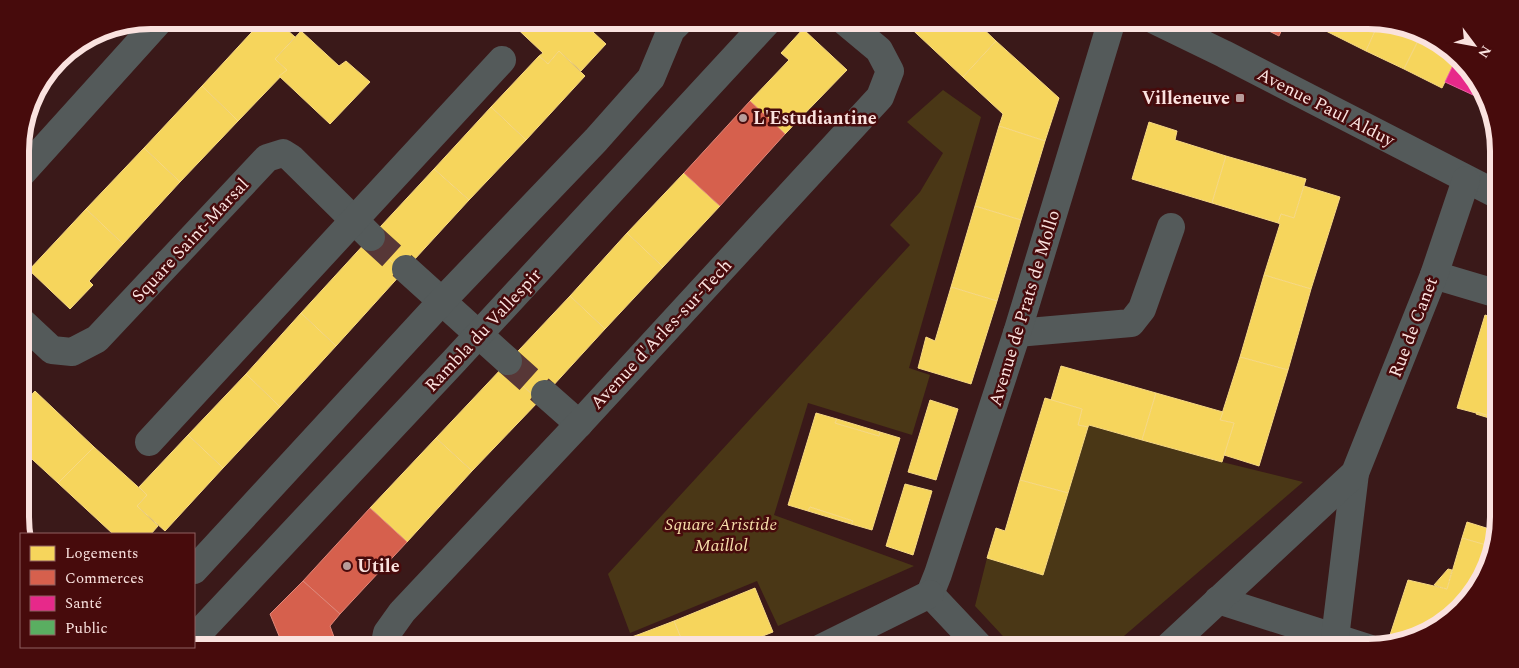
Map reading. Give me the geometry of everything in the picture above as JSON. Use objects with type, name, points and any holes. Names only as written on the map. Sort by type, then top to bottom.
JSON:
[{"type":"street","points":[[29,165],[152,29]]},
{"type":"street","points":[[195,569],[442,301],[590,148],[650,78],[669,29]]},
{"type":"street","name":"Rambla du Vallespir","points":[[195,637],[479,334],[761,29]]},
{"type":"street","name":"Avenue d'Arles-sur-Tech","points":[[386,639],[387,633],[402,612],[579,424],[880,97],[890,71],[879,50],[854,29]]},
{"type":"street","name":"Avenue de Prats de Mollo","points":[[930,594],[1017,333],[1109,29]]},
{"type":"street","name":"Avenue Paul Alduy","points":[[1173,29],[1490,191]]},
{"type":"street","points":[[149,442],[362,229],[502,60]]},
{"type":"street","name":"Square Saint-Marsal","points":[[29,328],[52,350],[72,352],[96,339],[267,158],[282,153],[291,158],[362,229]]},
{"type":"street","name":"Rue de Canet","points":[[1335,638],[1356,474],[1434,275],[1466,180]]},
{"type":"street","points":[[1017,333],[1131,323],[1142,309],[1171,227]]},
{"type":"street","points":[[406,269],[508,361]]},
{"type":"street","points":[[1434,275],[1490,292]]},
{"type":"street","points":[[545,394],[579,424]]},
{"type":"street","name":"Rue de Canet","points":[[1177,639],[1356,474]]},
{"type":"street","points":[[839,639],[930,594],[972,639]]},
{"type":"street","points":[[1218,600],[1338,639]]},
{"type":"green space","name":"Square Aristide Maillol","points":[[943,90],[981,117],[909,368],[930,375],[912,435],[808,403],[774,515],[914,566],[778,626],[757,581],[630,633],[608,574],[910,245],[890,225],[920,192],[943,153],[907,122]]},
{"type":"green space","points":[[1089,425],[1222,462],[1303,482],[1120,639],[1006,639],[975,606],[987,558],[1043,575]]},
{"type":"building: Logements","points":[[255,29],[286,29],[295,37],[275,59],[287,70],[238,121],[202,86]]},
{"type":"building: Logements","points":[[518,29],[590,29],[606,44],[581,71],[559,51],[548,64],[539,56],[543,53]]},
{"type":"building: Logements","points":[[803,29],[847,70],[785,134],[750,101],[789,60],[781,53]]},
{"type":"building: Logements","points":[[912,29],[983,29],[996,41],[963,77]]},
{"type":"building: Logements","points":[[1327,29],[1376,29],[1366,51],[1326,31]]},
{"type":"building: Logements","points":[[1376,29],[1392,31],[1419,40],[1404,69],[1366,51]]},
{"type":"building: Logements","points":[[301,31],[339,66],[346,61],[370,82],[330,124],[279,76],[287,70],[275,59]]},
{"type":"building: Logements","points":[[1419,40],[1429,45],[1449,60],[1449,70],[1451,70],[1442,88],[1404,69]]},
{"type":"building: Logements","points":[[996,41],[1059,98],[1045,141],[999,126],[1003,114],[963,77]]},
{"type":"building: Logements","points":[[559,51],[585,76],[526,140],[491,107],[539,56],[548,64]]},
{"type":"building: Logements","points":[[202,86],[238,121],[180,182],[144,148]]},
{"type":"building: Logements","points":[[491,107],[526,140],[469,200],[434,169]]},
{"type":"building: Logements","points":[[1149,122],[1177,131],[1175,140],[1226,156],[1212,203],[1132,179]]},
{"type":"building: Logements","points":[[999,126],[1045,141],[1021,220],[975,206]]},
{"type":"building: Logements","points":[[144,148],[180,182],[123,244],[86,209]]},
{"type":"building: Logements","points":[[1226,156],[1306,179],[1294,218],[1281,214],[1278,223],[1212,203]]},
{"type":"building: Logements","points":[[434,169],[469,200],[403,272],[368,240]]},
{"type":"building: Logements","points":[[684,173],[720,206],[663,267],[627,233]]},
{"type":"building: Logements","points":[[1304,186],[1340,197],[1311,289],[1264,275],[1280,224],[1278,223],[1281,214],[1294,218]]},
{"type":"building: Logements","points":[[975,206],[1021,220],[997,301],[951,287]]},
{"type":"building: Logements","points":[[86,209],[123,244],[89,281],[93,285],[70,309],[29,270]]},
{"type":"building: Logements","points":[[627,233],[663,267],[605,329],[570,296]]},
{"type":"building: Logements","points":[[368,240],[403,272],[336,346],[301,313]]},
{"type":"building: Logements","points":[[1264,275],[1311,289],[1288,370],[1240,357]]},
{"type":"building: Logements","points":[[951,287],[997,301],[971,384],[918,368],[926,337],[935,341]]},
{"type":"building: Logements","points":[[570,296],[605,329],[539,401],[503,367]]},
{"type":"building: Logements","points":[[301,313],[336,346],[280,407],[246,374]]},
{"type":"building: Logements","points":[[1485,315],[1490,317],[1490,417],[1457,408]]},
{"type":"building: Logements","points":[[1240,357],[1288,370],[1259,466],[1224,455],[1234,423],[1220,420]]},
{"type":"building: Logements","points":[[1061,366],[1156,393],[1142,440],[1089,425],[1088,427],[1078,425],[1082,409],[1051,400]]},
{"type":"building: Logements","points":[[503,367],[539,401],[472,471],[436,438]]},
{"type":"building: Logements","points":[[246,374],[280,407],[223,468],[188,435]]},
{"type":"building: Logements","points":[[35,391],[94,447],[58,483],[29,456],[29,397]]},
{"type":"building: Logements","points":[[1156,393],[1223,412],[1220,420],[1234,423],[1222,462],[1142,440]]},
{"type":"building: Logements","points":[[1045,398],[1082,409],[1078,425],[1088,427],[1068,493],[1020,480]]},
{"type":"building: Logements","points":[[930,400],[958,409],[936,480],[908,472]]},
{"type":"building: Logements","points":[[1477,412],[1490,416],[1490,418],[1476,414]]},
{"type":"building: Logements","points":[[816,413],[837,419],[835,423],[879,436],[880,432],[900,438],[872,530],[851,524],[853,521],[810,507],[808,511],[788,505]]},
{"type":"building: Logements","points":[[837,419],[880,432],[879,436],[835,423]]},
{"type":"building: Logements","points":[[188,435],[223,468],[165,531],[137,506],[147,495],[139,487]]},
{"type":"building: Logements","points":[[436,438],[472,471],[407,542],[370,508]]},
{"type":"building: Logements","points":[[94,447],[147,495],[137,506],[158,526],[152,533],[112,533],[58,483]]},
{"type":"building: Logements","points":[[1020,480],[1068,493],[1043,575],[987,558],[996,528],[1005,531]]},
{"type":"building: Logements","points":[[905,484],[932,491],[913,555],[886,546]]},
{"type":"building: Logements","points":[[810,507],[853,521],[851,524],[808,511]]},
{"type":"building: Logements","points":[[1467,522],[1490,529],[1487,545],[1462,538]]},
{"type":"building: Logements","points":[[1462,538],[1487,545],[1474,578],[1460,598],[1449,609],[1422,627],[1394,636],[1390,635],[1408,580],[1447,589]]},
{"type":"building: Logements","points":[[1448,569],[1452,570],[1447,589],[1434,585]]},
{"type":"building: Logements","points":[[755,588],[773,632],[755,639],[681,639],[674,621]]},
{"type":"building: Logements","points":[[674,621],[681,639],[626,639]]},
{"type":"building: Commerces","points":[[1265,29],[1282,29],[1279,36]]},
{"type":"building: Commerces","points":[[750,101],[785,134],[720,206],[684,173]]},
{"type":"building: Commerces","points":[[370,508],[407,542],[340,614],[303,581]]},
{"type":"building: Commerces","points":[[303,581],[340,614],[330,626],[335,639],[280,639],[270,614]]},
{"type":"building: Santé","points":[[1451,70],[1459,70],[1478,97],[1445,82]]},
{"type":"tunnel","points":[[371,237],[406,269]]},
{"type":"tunnel","points":[[508,361],[545,394]]},
{"type":"place","name":"Villeneuve","points":[[1240,98]]},
{"type":"place","name":"L'Estudiantine","points":[[743,118]]},
{"type":"place","name":"Utile","points":[[347,566]]}]
